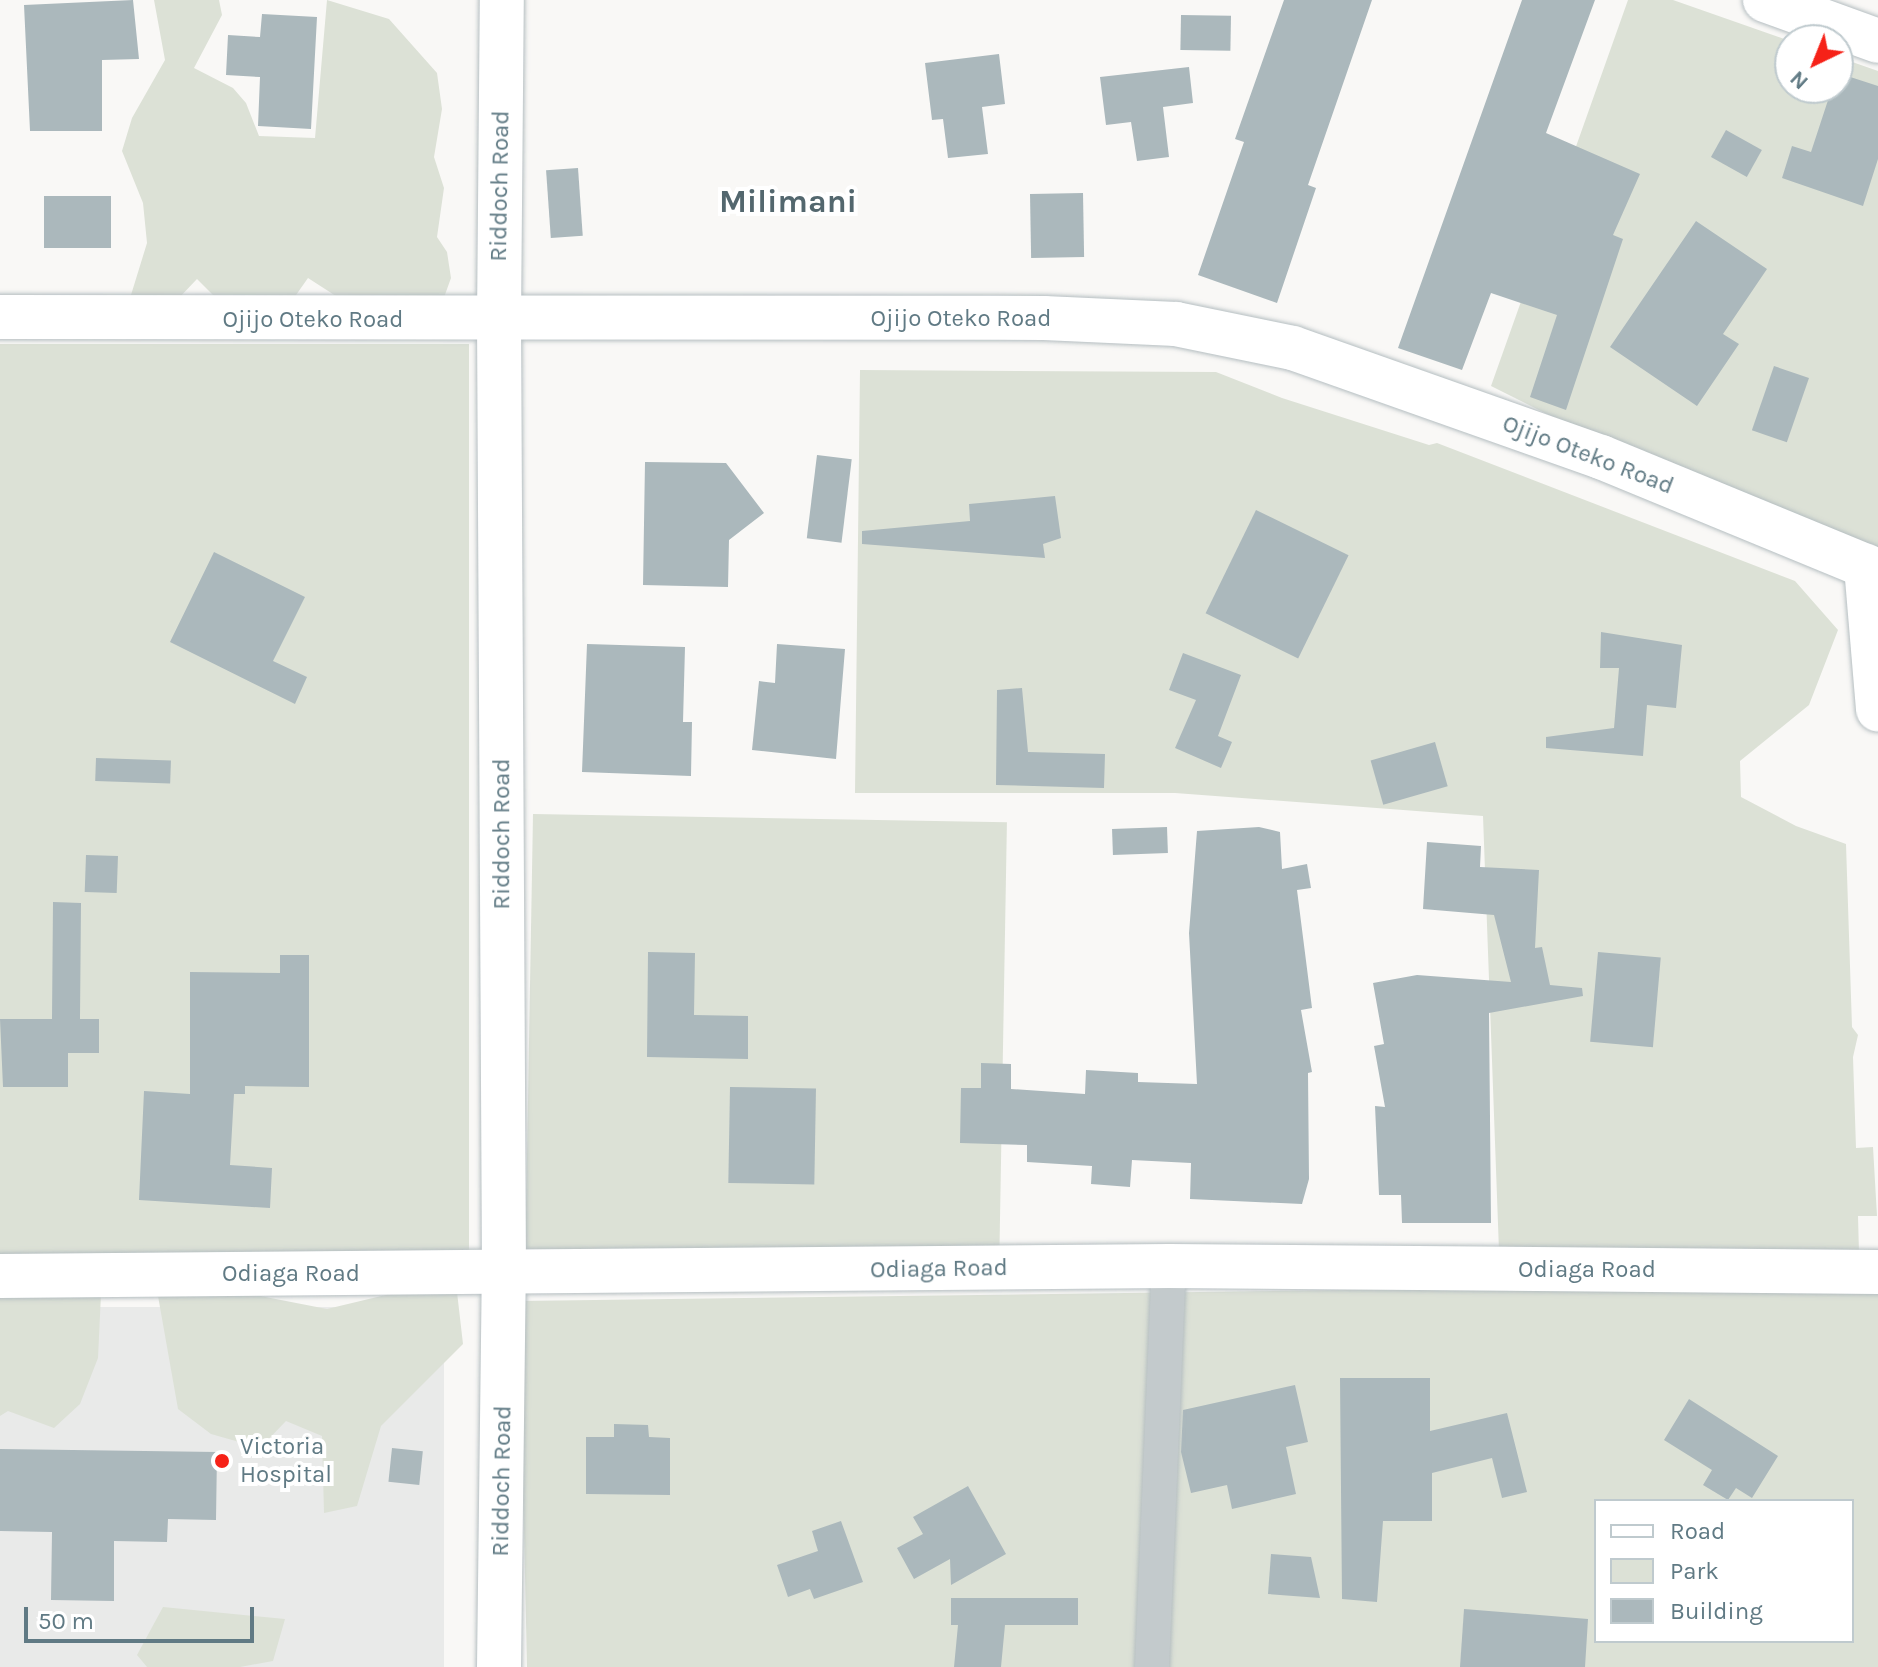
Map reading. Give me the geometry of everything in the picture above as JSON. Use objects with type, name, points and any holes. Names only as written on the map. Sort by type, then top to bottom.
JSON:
[{"type":"street","name":"Riddoch Road","points":[[499,1667],[504,1273],[499,321],[502,0]]},
{"type":"street","points":[[1765,0],[1878,41]]},
{"type":"street","name":"Ojijo Oteko Road","points":[[0,317],[499,321],[1044,318],[1176,324],[1293,348],[1601,457],[1872,568]]},
{"type":"street","points":[[1872,568],[1878,709]]},
{"type":"street","points":[[1152,1667],[1169,1266]]},
{"type":"street","name":"Odiaga Road","points":[[0,1276],[1169,1266],[1878,1272]]},
{"type":"shaded area","name":"Victoria Hospital","points":[[0,1307],[444,1307],[444,1667],[0,1667]]},
{"type":"green space","points":[[154,0],[219,0],[222,15],[194,68],[233,88],[246,103],[259,136],[315,138],[327,0],[389,19],[437,73],[442,109],[434,157],[444,188],[437,237],[447,252],[451,278],[442,303],[339,298],[308,278],[289,305],[220,302],[197,279],[176,301],[131,295],[147,243],[143,203],[122,151],[132,118],[165,60]]},
{"type":"green space","points":[[1628,0],[1673,0],[1774,35],[1774,104],[1854,104],[1854,63],[1878,71],[1878,562],[1775,529],[1491,386]]},
{"type":"green space","points":[[0,344],[469,344],[469,1258],[0,1258]]},
{"type":"green space","points":[[860,370],[1216,372],[1282,398],[1429,445],[1437,443],[1795,581],[1838,630],[1809,705],[1740,761],[1741,797],[1796,826],[1846,844],[1852,1027],[1858,1035],[1853,1057],[1856,1148],[1873,1147],[1877,1216],[1858,1216],[1859,1253],[1499,1251],[1483,816],[1175,793],[855,793]]},
{"type":"green space","points":[[533,814],[1007,822],[999,1257],[525,1249]]},
{"type":"green space","points":[[1878,1283],[1878,1667],[527,1667],[519,1301]]},
{"type":"green space","points":[[240,1292],[327,1309],[398,1292],[457,1292],[463,1344],[381,1426],[357,1506],[324,1513],[322,1436],[286,1421],[260,1448],[211,1434],[178,1409],[158,1296]]},
{"type":"green space","points":[[101,1294],[98,1358],[80,1404],[54,1428],[8,1411],[0,1416],[0,1298]]},
{"type":"green space","points":[[163,1607],[285,1619],[273,1661],[240,1667],[147,1667],[137,1655]]},
{"type":"building","points":[[133,0],[139,59],[102,60],[102,131],[30,131],[24,5]]},
{"type":"building","points":[[1284,0],[1372,0],[1308,185],[1316,188],[1277,303],[1198,275],[1244,142],[1235,139]]},
{"type":"building","points":[[1522,0],[1595,0],[1546,133],[1640,174],[1613,235],[1623,239],[1566,410],[1530,397],[1557,315],[1491,293],[1462,370],[1398,348]]},
{"type":"building","points":[[262,14],[317,17],[311,129],[258,126],[260,77],[226,75],[228,35],[260,37]]},
{"type":"building","points":[[1181,15],[1231,16],[1230,51],[1180,50]]},
{"type":"building","points":[[999,54],[1005,104],[982,107],[988,154],[948,158],[943,119],[932,120],[925,63]]},
{"type":"building","points":[[1189,67],[1193,103],[1163,107],[1169,157],[1137,161],[1131,122],[1106,125],[1100,77]]},
{"type":"building","points":[[1854,78],[1878,86],[1878,159],[1863,206],[1782,178],[1792,146],[1811,152],[1827,104],[1854,104]]},
{"type":"building","points":[[1726,130],[1762,150],[1747,177],[1711,157]]},
{"type":"building","points":[[578,168],[583,236],[551,238],[546,170]]},
{"type":"building","points":[[1083,193],[1084,257],[1031,258],[1030,194]]},
{"type":"building","points":[[44,196],[111,196],[111,248],[44,248]]},
{"type":"building","points":[[1696,221],[1767,269],[1723,334],[1739,344],[1697,406],[1610,347]]},
{"type":"building","points":[[1774,366],[1809,378],[1787,442],[1752,430]]},
{"type":"building","points":[[817,455],[852,459],[842,543],[807,538]]},
{"type":"building","points":[[645,462],[726,463],[764,513],[729,540],[728,587],[643,585]]},
{"type":"building","points":[[1055,496],[1061,538],[1043,544],[1045,558],[862,544],[862,531],[970,521],[969,504]]},
{"type":"building","points":[[1256,510],[1349,555],[1298,659],[1206,613]]},
{"type":"building","points":[[214,552],[305,597],[273,661],[307,677],[295,704],[170,642]]},
{"type":"building","points":[[1601,632],[1682,645],[1676,708],[1647,705],[1643,756],[1546,748],[1546,737],[1614,728],[1619,668],[1600,668]]},
{"type":"building","points":[[587,644],[685,647],[683,722],[692,722],[691,776],[582,772]]},
{"type":"building","points":[[777,644],[845,649],[836,759],[752,750],[759,681],[775,683]]},
{"type":"building","points":[[1183,653],[1241,675],[1218,736],[1232,742],[1221,768],[1175,748],[1196,700],[1169,690]]},
{"type":"building","points":[[1022,688],[1028,752],[1105,754],[1104,788],[996,785],[997,690]]},
{"type":"building","points":[[1435,742],[1448,786],[1383,805],[1371,760]]},
{"type":"building","points":[[96,758],[171,761],[170,784],[95,781]]},
{"type":"building","points":[[1167,827],[1168,853],[1113,855],[1112,829]]},
{"type":"building","points":[[1259,827],[1280,832],[1282,869],[1307,864],[1311,888],[1297,890],[1312,1008],[1301,1010],[1312,1072],[1308,1073],[1309,1179],[1302,1204],[1190,1199],[1191,1163],[1132,1160],[1130,1187],[1091,1184],[1092,1166],[1027,1162],[1027,1145],[960,1143],[961,1088],[981,1088],[981,1063],[1011,1064],[1011,1089],[1085,1094],[1086,1070],[1138,1073],[1138,1082],[1197,1084],[1189,933],[1197,831]]},
{"type":"building","points":[[1427,842],[1481,846],[1480,867],[1539,870],[1535,948],[1542,947],[1550,985],[1582,988],[1583,996],[1489,1013],[1491,1223],[1402,1223],[1401,1195],[1379,1195],[1375,1106],[1385,1107],[1374,1046],[1384,1044],[1373,983],[1417,975],[1511,982],[1494,915],[1423,909]]},
{"type":"building","points":[[86,855],[118,856],[117,893],[85,892]]},
{"type":"building","points":[[53,902],[81,903],[80,1019],[99,1019],[99,1053],[68,1053],[68,1087],[3,1087],[0,1019],[52,1019]]},
{"type":"building","points":[[648,952],[695,953],[694,1015],[748,1016],[748,1059],[647,1057]]},
{"type":"building","points":[[1598,952],[1661,957],[1653,1047],[1590,1042]]},
{"type":"building","points":[[280,955],[309,955],[309,1087],[245,1086],[245,1094],[234,1094],[230,1165],[272,1168],[270,1208],[139,1200],[144,1091],[190,1094],[190,972],[280,973]]},
{"type":"building","points":[[730,1087],[816,1089],[814,1184],[728,1183]]},
{"type":"building","points":[[1340,1378],[1430,1378],[1430,1431],[1507,1413],[1527,1492],[1502,1498],[1492,1458],[1432,1473],[1432,1521],[1383,1521],[1377,1602],[1342,1599]]},
{"type":"building","points":[[1295,1385],[1308,1442],[1286,1447],[1296,1494],[1232,1509],[1227,1485],[1191,1493],[1181,1452],[1183,1410]]},
{"type":"building","points":[[1689,1399],[1778,1456],[1752,1498],[1736,1488],[1726,1499],[1703,1485],[1712,1470],[1664,1440]]},
{"type":"building","points":[[614,1424],[648,1425],[649,1437],[670,1438],[670,1495],[586,1494],[586,1437],[614,1437]]},
{"type":"building","points":[[392,1448],[423,1451],[419,1485],[388,1482]]},
{"type":"building","points":[[0,1449],[217,1452],[216,1520],[168,1519],[167,1542],[114,1541],[114,1601],[51,1600],[52,1532],[0,1531]]},
{"type":"building","points":[[968,1486],[1006,1554],[951,1585],[950,1559],[914,1579],[897,1548],[923,1534],[913,1517]]},
{"type":"building","points":[[841,1521],[863,1582],[814,1599],[810,1589],[788,1597],[777,1565],[818,1551],[812,1531]]},
{"type":"building","points":[[1271,1554],[1311,1557],[1320,1598],[1268,1594]]},
{"type":"building","points":[[951,1598],[1078,1598],[1078,1625],[1005,1625],[1001,1667],[954,1667],[958,1625],[951,1625]]},
{"type":"building","points":[[1464,1609],[1588,1619],[1585,1667],[1460,1667]]},
{"type":"place","name":"Victoria Hospital","points":[[222,1461]]},
{"type":"district","name":"Milimani","points":[[788,202]]}]
